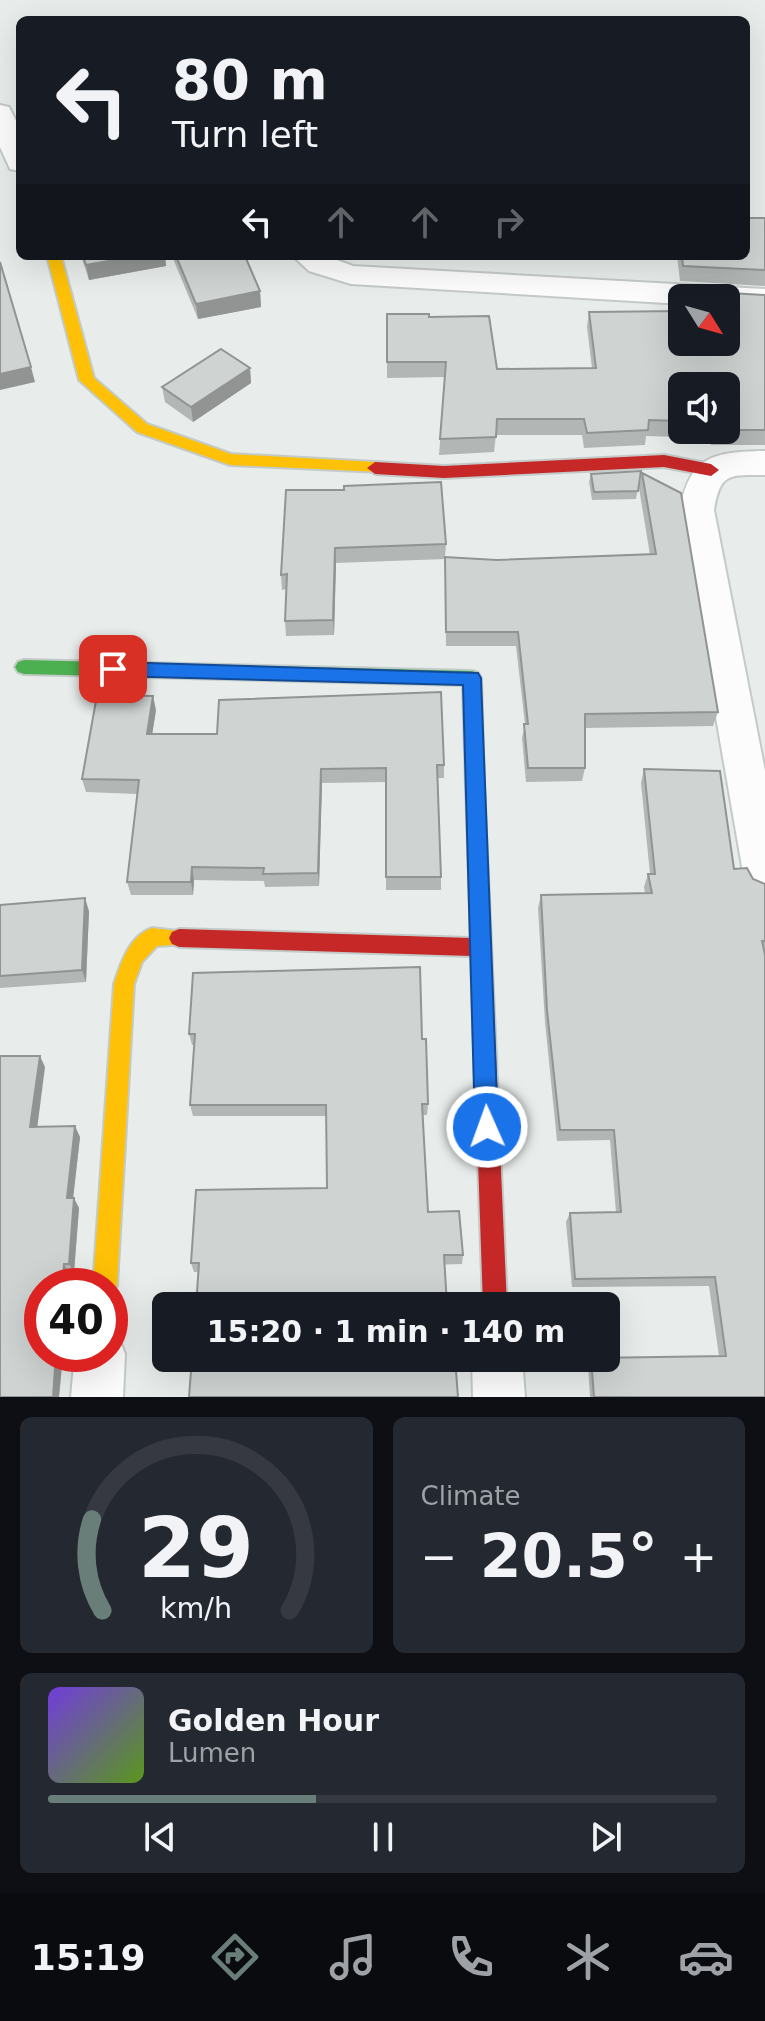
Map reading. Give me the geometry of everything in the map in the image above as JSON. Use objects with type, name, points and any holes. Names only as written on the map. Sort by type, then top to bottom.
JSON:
[{"type":"street","points":[[0,113],[16,153]]},
{"type":"street","points":[[55,260],[87,380],[142,428],[230,459],[444,472],[664,461],[711,470],[734,464],[765,463]]},
{"type":"street","points":[[313,260],[319,265],[351,275],[765,299]]},
{"type":"street","points":[[711,470],[700,485],[697,510],[765,878]]},
{"type":"street","points":[[24,667],[472,678],[479,947],[494,1292]]},
{"type":"street","points":[[106,1268],[124,984],[134,957],[152,937],[479,947]]},
{"type":"street","points":[[97,1397],[99,1372]]},
{"type":"street","points":[[498,1372],[499,1397]]},
{"type":"building","points":[[750,218],[765,218],[765,270],[683,266],[682,260],[750,260]]},
{"type":"building","points":[[84,260],[114,260],[86,265]]},
{"type":"building","points":[[178,260],[247,260],[260,291],[196,304]]},
{"type":"building","points":[[0,262],[31,367],[0,374]]},
{"type":"building","points":[[740,294],[765,295],[765,430],[740,430],[740,372],[668,372],[668,421],[649,420],[648,430],[587,433],[584,419],[497,419],[496,437],[440,439],[446,362],[387,362],[387,314],[429,314],[429,317],[489,316],[497,369],[596,368],[589,312],[668,311],[668,356],[740,356]]},
{"type":"building","points":[[221,349],[250,368],[191,407],[162,387]]},
{"type":"building","points":[[641,471],[638,491],[594,492],[591,474]]},
{"type":"building","points":[[642,473],[681,493],[718,712],[585,714],[585,768],[528,768],[524,724],[528,724],[518,632],[446,632],[445,557],[497,560],[656,554]]},
{"type":"building","points":[[441,482],[446,544],[335,548],[333,620],[285,621],[287,574],[281,575],[286,490],[344,490],[344,486]]},
{"type":"building","points":[[441,692],[444,765],[437,765],[441,877],[386,877],[386,768],[321,769],[318,873],[263,874],[264,868],[192,867],[191,882],[127,882],[139,780],[82,779],[97,695],[153,696],[147,734],[217,734],[219,700]]},
{"type":"building","points":[[644,769],[720,771],[734,869],[747,868],[753,879],[765,884],[765,941],[762,941],[765,955],[765,1397],[594,1397],[592,1372],[620,1372],[620,1358],[726,1356],[715,1277],[575,1279],[570,1213],[621,1212],[614,1130],[560,1130],[547,1010],[541,895],[652,893],[648,874],[655,874]]},
{"type":"building","points":[[85,898],[82,970],[0,976],[0,905]]},
{"type":"building","points":[[420,967],[422,1039],[426,1039],[428,1104],[422,1104],[428,1212],[459,1211],[463,1255],[444,1255],[446,1292],[197,1292],[199,1263],[191,1263],[196,1190],[327,1188],[326,1105],[190,1105],[195,1034],[189,1034],[193,973]]},
{"type":"building","points":[[0,1056],[40,1056],[30,1127],[75,1126],[67,1198],[74,1198],[69,1264],[64,1264],[64,1268],[24,1268],[24,1372],[55,1372],[53,1397],[0,1397]]},
{"type":"building","points":[[191,1372],[456,1372],[458,1397],[189,1397]]},
{"type":"traffic: fast","points":[[24,667],[472,678],[475,786]]},
{"type":"traffic: slow","points":[[55,260],[87,380],[142,428],[230,459],[375,468]]},
{"type":"traffic: slow","points":[[106,1268],[124,984],[134,957],[152,937],[179,938]]},
{"type":"traffic: jam","points":[[375,468],[444,472],[664,461],[711,470]]},
{"type":"traffic: jam","points":[[475,786],[494,1292]]},
{"type":"traffic: jam","points":[[179,938],[479,947]]},
{"type":"route","points":[[113,669],[472,678],[487,1127]]}]
